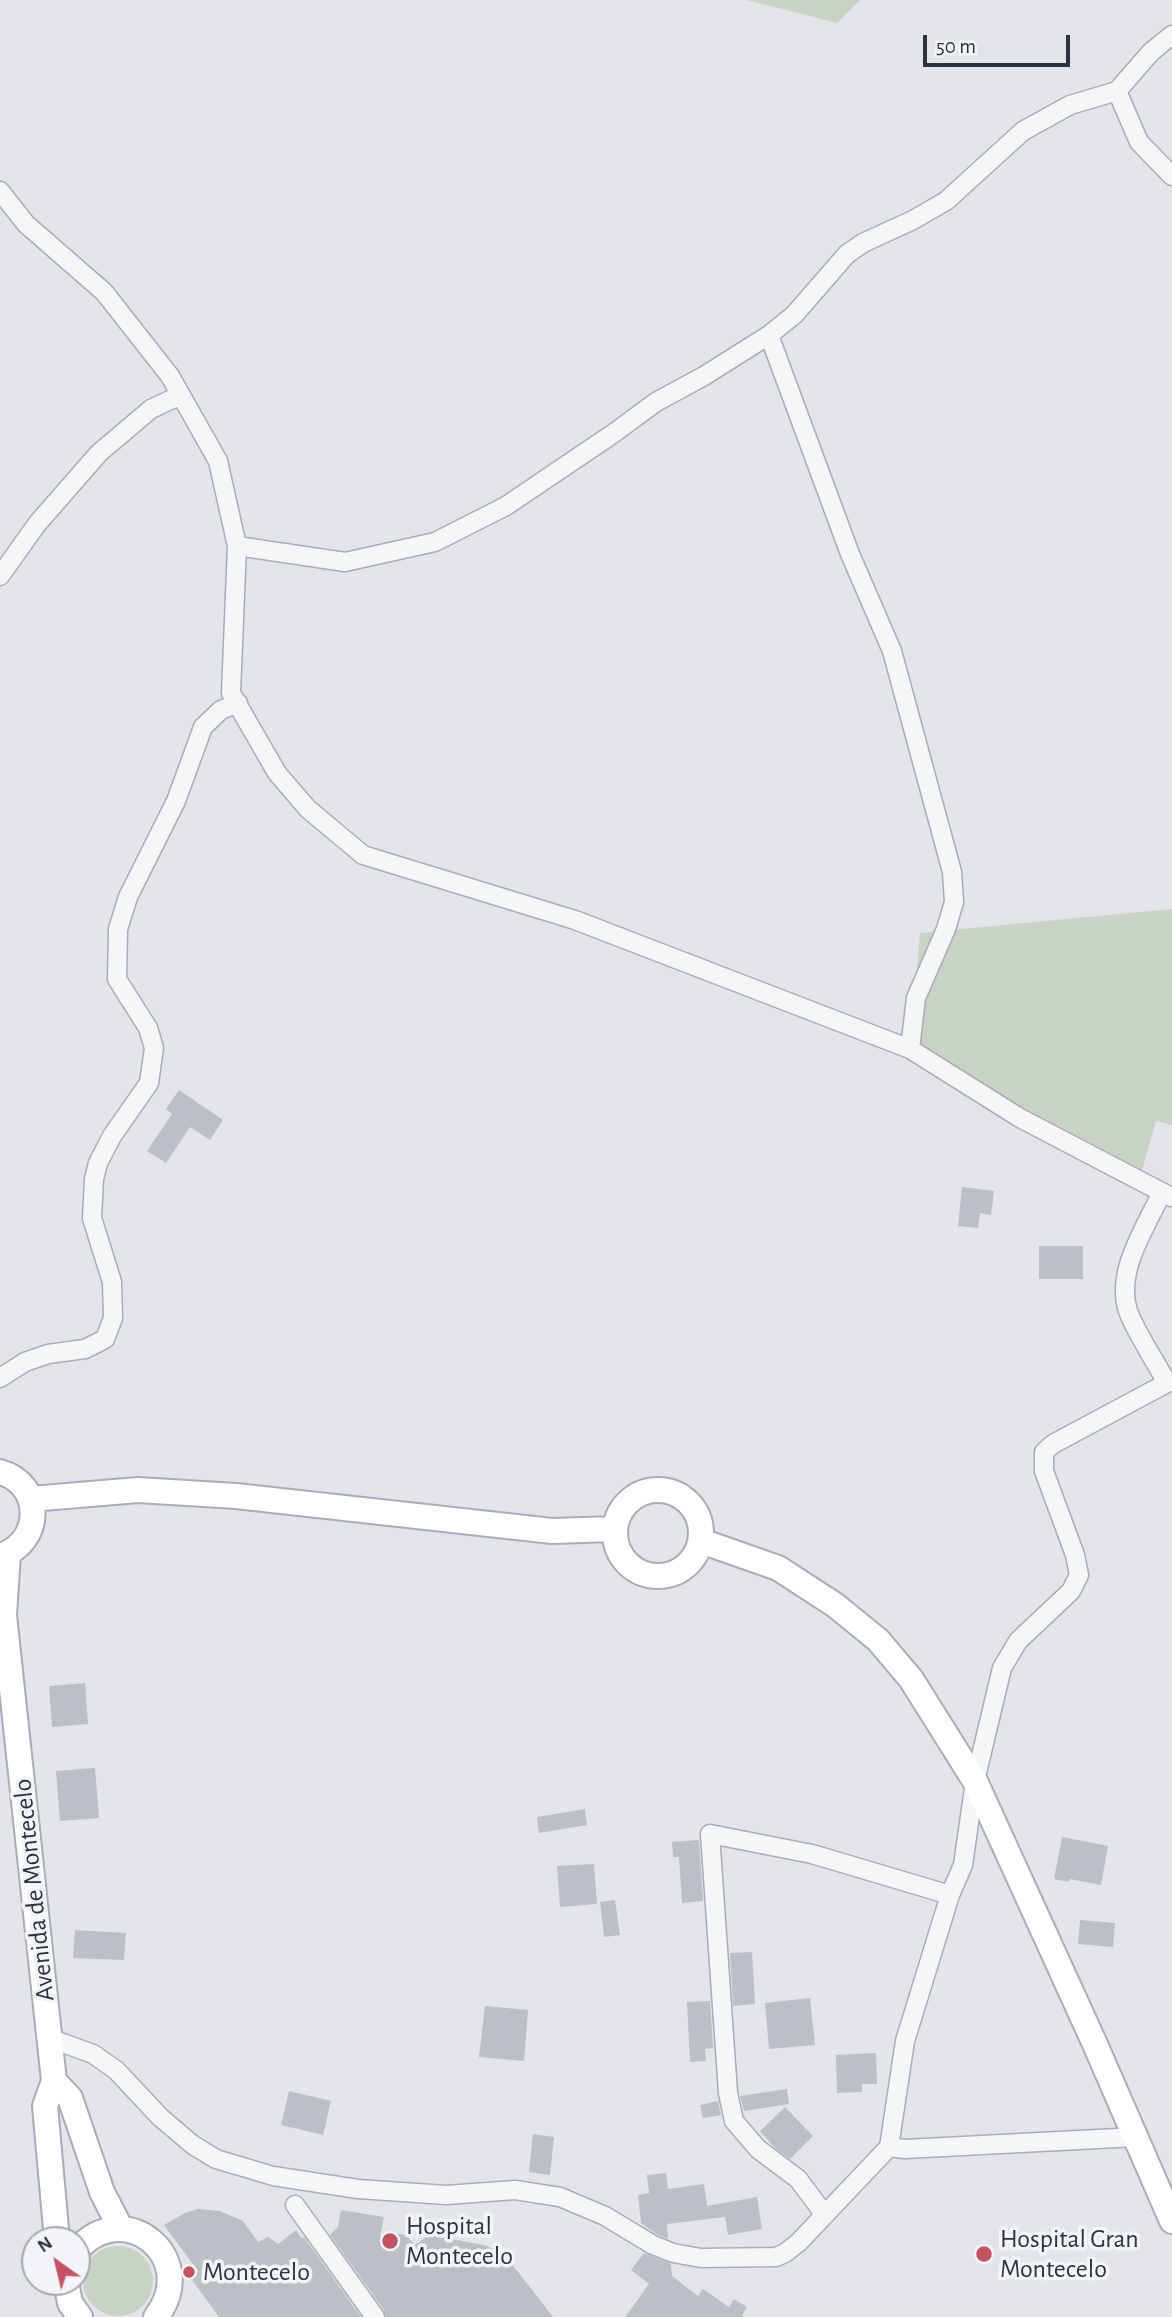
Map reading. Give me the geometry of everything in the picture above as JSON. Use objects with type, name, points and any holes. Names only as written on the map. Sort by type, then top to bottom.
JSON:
[{"type":"street","points":[[237,546],[345,562],[435,542],[506,506],[656,402],[704,376],[769,335],[794,315],[847,254],[863,243],[946,201],[1023,131],[1070,105],[1117,91],[1151,52],[1172,35]]},
{"type":"street","points":[[1117,91],[1139,142],[1172,176]]},
{"type":"street","points":[[0,191],[26,224],[104,292],[170,376],[218,461],[237,546],[231,693],[277,773],[308,809],[363,855],[575,920],[910,1049],[1020,1118],[1167,1195],[1126,1273],[1125,1293],[1128,1311],[1170,1382],[1053,1444],[1044,1452],[1044,1471],[1075,1555],[1079,1575],[1071,1591],[1018,1641],[1002,1668],[975,1781],[963,1865],[950,1895],[905,2040],[889,2147],[799,2242],[776,2257],[701,2258],[673,2253],[653,2245],[605,2216],[559,2197],[514,2190],[446,2195],[358,2189],[272,2176],[216,2160],[159,2117],[116,2070],[93,2054],[50,2038]]},
{"type":"street","points":[[769,335],[850,554],[892,651],[952,872],[954,902],[946,929],[916,998],[910,1049]]},
{"type":"street","points":[[0,576],[37,524],[99,453],[151,409],[181,395]]},
{"type":"street","points":[[0,1378],[25,1363],[48,1354],[85,1349],[105,1339],[113,1318],[112,1282],[92,1217],[94,1179],[98,1163],[112,1136],[149,1083],[154,1048],[148,1028],[117,979],[118,929],[128,897],[176,801],[203,727],[221,710],[238,703]]},
{"type":"street","points":[[0,1472],[15,1478],[25,1488],[34,1510],[30,1531],[17,1548],[4,1555]]},
{"type":"street","points":[[664,1489],[689,1502],[697,1513],[701,1541],[696,1555],[686,1566],[659,1577],[644,1574],[626,1562],[615,1543],[614,1529],[618,1515],[626,1503],[650,1490],[664,1489]]},
{"type":"street","points":[[31,1499],[138,1490],[236,1496],[552,1531],[614,1529]]},
{"type":"street","points":[[701,1541],[778,1568],[835,1605],[878,1640],[911,1679],[975,1781],[1172,2221]]},
{"type":"street","name":"Avenida de Montecelo","points":[[4,1555],[4,1662],[54,2081],[45,2106],[56,2226]]},
{"type":"street","points":[[825,2215],[798,2179],[758,2149],[734,2121],[728,2093],[710,1834],[811,1854],[950,1895]]},
{"type":"street","name":"Avenida de Montecelo","points":[[54,2081],[70,2098],[102,2192],[121,2229]]},
{"type":"street","points":[[889,2147],[905,2149],[1136,2137]]},
{"type":"street","points":[[295,2205],[375,2317]]},
{"type":"street","points":[[91,2237],[103,2231],[121,2229],[139,2232],[153,2242],[164,2255],[170,2272],[170,2289],[161,2313]]},
{"type":"street","points":[[69,2296],[70,2303],[80,2317]]},
{"type":"green space","points":[[747,0],[860,0],[837,23]]},
{"type":"green space","points":[[1172,909],[1172,1125],[1156,1121],[1139,1181],[910,1049],[920,933]]},
{"type":"green space","points":[[118,2246],[137,2252],[147,2262],[152,2274],[152,2288],[147,2300],[131,2313],[118,2316],[105,2313],[87,2296],[91,2296],[91,2260],[105,2249]]},
{"type":"building","points":[[179,1090],[223,1120],[210,1140],[190,1127],[166,1163],[147,1151],[172,1114],[166,1109]]},
{"type":"building","points":[[962,1187],[994,1191],[991,1215],[980,1213],[978,1228],[958,1226]]},
{"type":"building","points":[[1039,1246],[1083,1246],[1083,1279],[1039,1279]]},
{"type":"building","points":[[85,1683],[88,1724],[52,1727],[49,1686]]},
{"type":"building","points":[[95,1768],[99,1818],[60,1821],[56,1771]]},
{"type":"building","points":[[585,1809],[587,1825],[539,1833],[537,1817]]},
{"type":"building","points":[[1062,1837],[1108,1846],[1101,1885],[1054,1879]]},
{"type":"building","points":[[699,1840],[703,1901],[682,1903],[679,1857],[673,1857],[672,1842]]},
{"type":"building","points":[[594,1864],[597,1904],[560,1907],[557,1866]]},
{"type":"building","points":[[615,1900],[620,1935],[604,1937],[600,1902]]},
{"type":"building","points":[[1080,1920],[1115,1923],[1113,1947],[1078,1944]]},
{"type":"building","points":[[75,1930],[126,1933],[124,1960],[73,1958]]},
{"type":"building","points":[[752,1952],[755,2004],[733,2006],[730,1953]]},
{"type":"building","points":[[810,1998],[815,2045],[769,2049],[765,2003]]},
{"type":"building","points":[[710,2001],[713,2048],[705,2049],[706,2061],[690,2062],[687,2002]]},
{"type":"building","points":[[485,2006],[528,2010],[524,2061],[479,2057]]},
{"type":"building","points":[[876,2053],[877,2084],[862,2084],[862,2092],[837,2093],[836,2055]]},
{"type":"building","points":[[787,2089],[789,2104],[744,2111],[740,2096]]},
{"type":"building","points":[[289,2091],[331,2101],[323,2135],[281,2125]]},
{"type":"building","points":[[718,2101],[721,2115],[703,2118],[700,2105]]},
{"type":"building","points":[[785,2107],[813,2136],[790,2159],[775,2148],[760,2131]]},
{"type":"building","points":[[533,2134],[554,2137],[550,2175],[529,2172]]},
{"type":"building","points":[[666,2173],[668,2189],[704,2184],[707,2206],[757,2197],[762,2229],[728,2235],[725,2217],[667,2224],[668,2239],[658,2235],[641,2223],[638,2195],[649,2193],[647,2175]]},
{"type":"building","points":[[198,2209],[220,2211],[243,2221],[258,2242],[268,2237],[278,2244],[296,2230],[302,2239],[304,2237],[361,2317],[219,2317],[190,2277],[198,2271],[164,2225]]},
{"type":"building","points":[[341,2210],[384,2217],[380,2236],[406,2235],[415,2245],[429,2235],[484,2245],[496,2250],[508,2259],[553,2317],[386,2317],[384,2310],[330,2235],[338,2227]]},
{"type":"building","points":[[644,2253],[671,2264],[672,2276],[698,2296],[703,2289],[729,2307],[734,2299],[747,2307],[742,2316],[744,2317],[625,2317],[649,2284],[631,2270]]},
{"type":"place","name":"Hospital Montecelo","points":[[390,2241]]},
{"type":"place","name":"Hospital Gran Montecelo","points":[[984,2254]]},
{"type":"place","name":"Montecelo","points":[[189,2272]]}]
